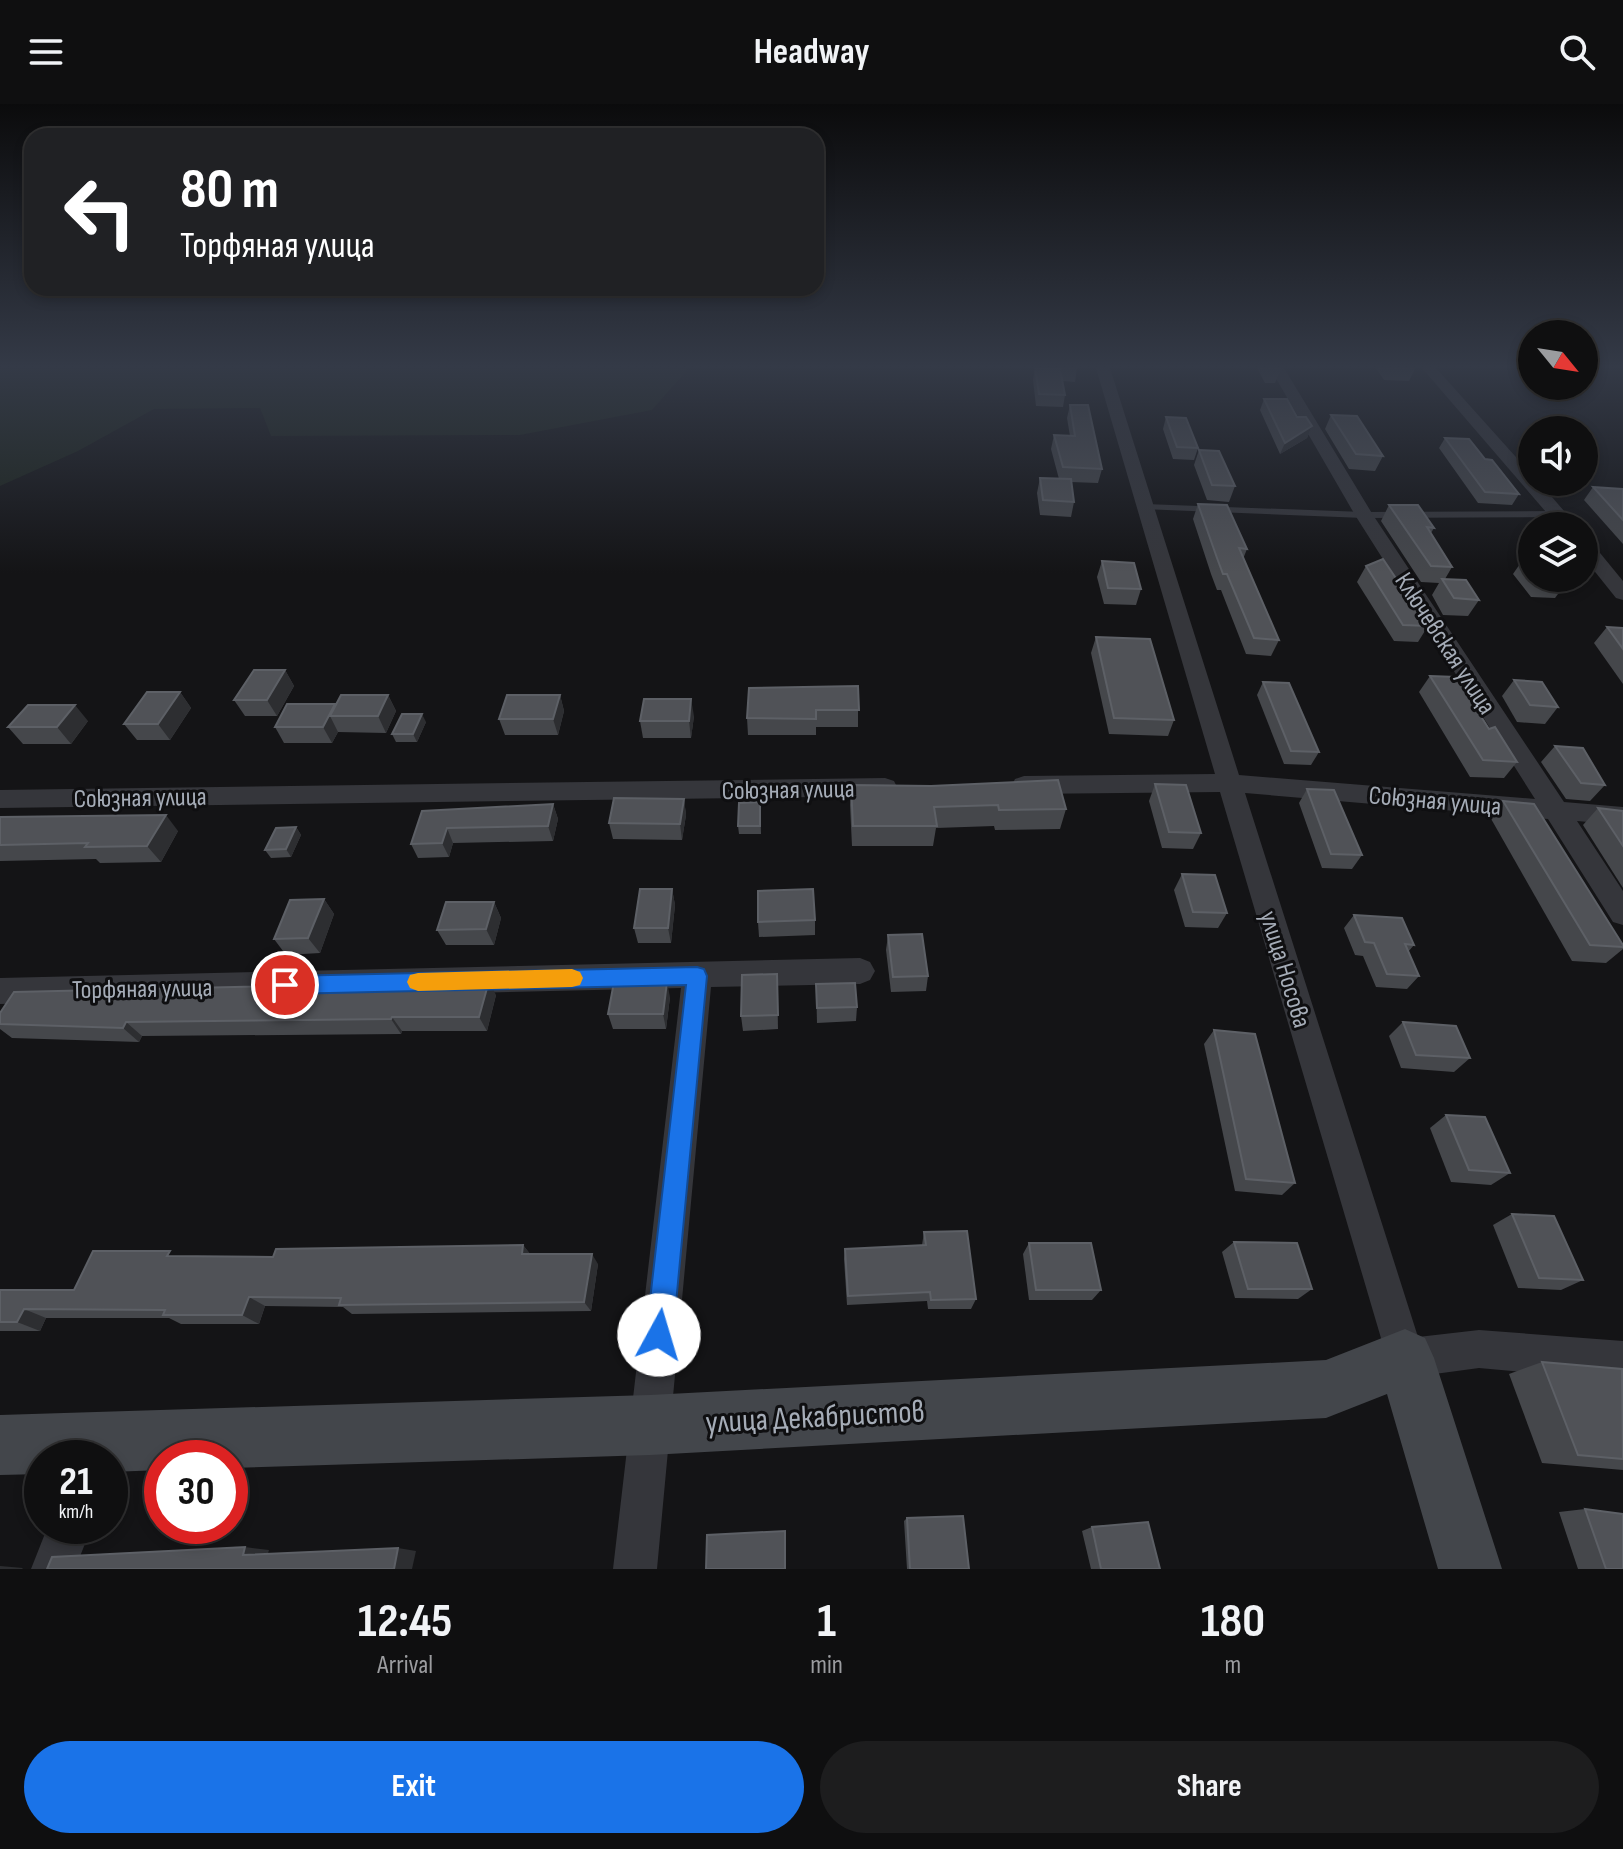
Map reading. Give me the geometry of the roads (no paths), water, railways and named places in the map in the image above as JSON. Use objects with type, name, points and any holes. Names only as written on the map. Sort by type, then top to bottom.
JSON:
[{"type":"street","name":"улица Носова","points":[[1124,436],[1470,1569]]},
{"type":"street","name":"Ключевская улица","points":[[1317,436],[1364,515],[1623,914]]},
{"type":"street","points":[[1489,436],[1556,512]]},
{"type":"street","points":[[1598,563],[1623,594]]},
{"type":"street","name":"Союзная улица","points":[[1005,786],[1229,783],[1623,816]]},
{"type":"street","name":"Союзная улица","points":[[0,799],[909,787]]},
{"type":"street","name":"Торфяная улица","points":[[0,991],[860,971]]},
{"type":"street","points":[[635,1569],[697,976]]},
{"type":"street","name":"улица Декабристов","points":[[128,1449],[1326,1389],[1405,1358],[1479,1349],[1623,1361]]},
{"type":"street","name":"улица Декабристов","points":[[0,1445],[24,1446]]},
{"type":"street","points":[[53,1569],[63,1544]]},
{"type":"lane","points":[[1145,507],[1518,519]]}]
